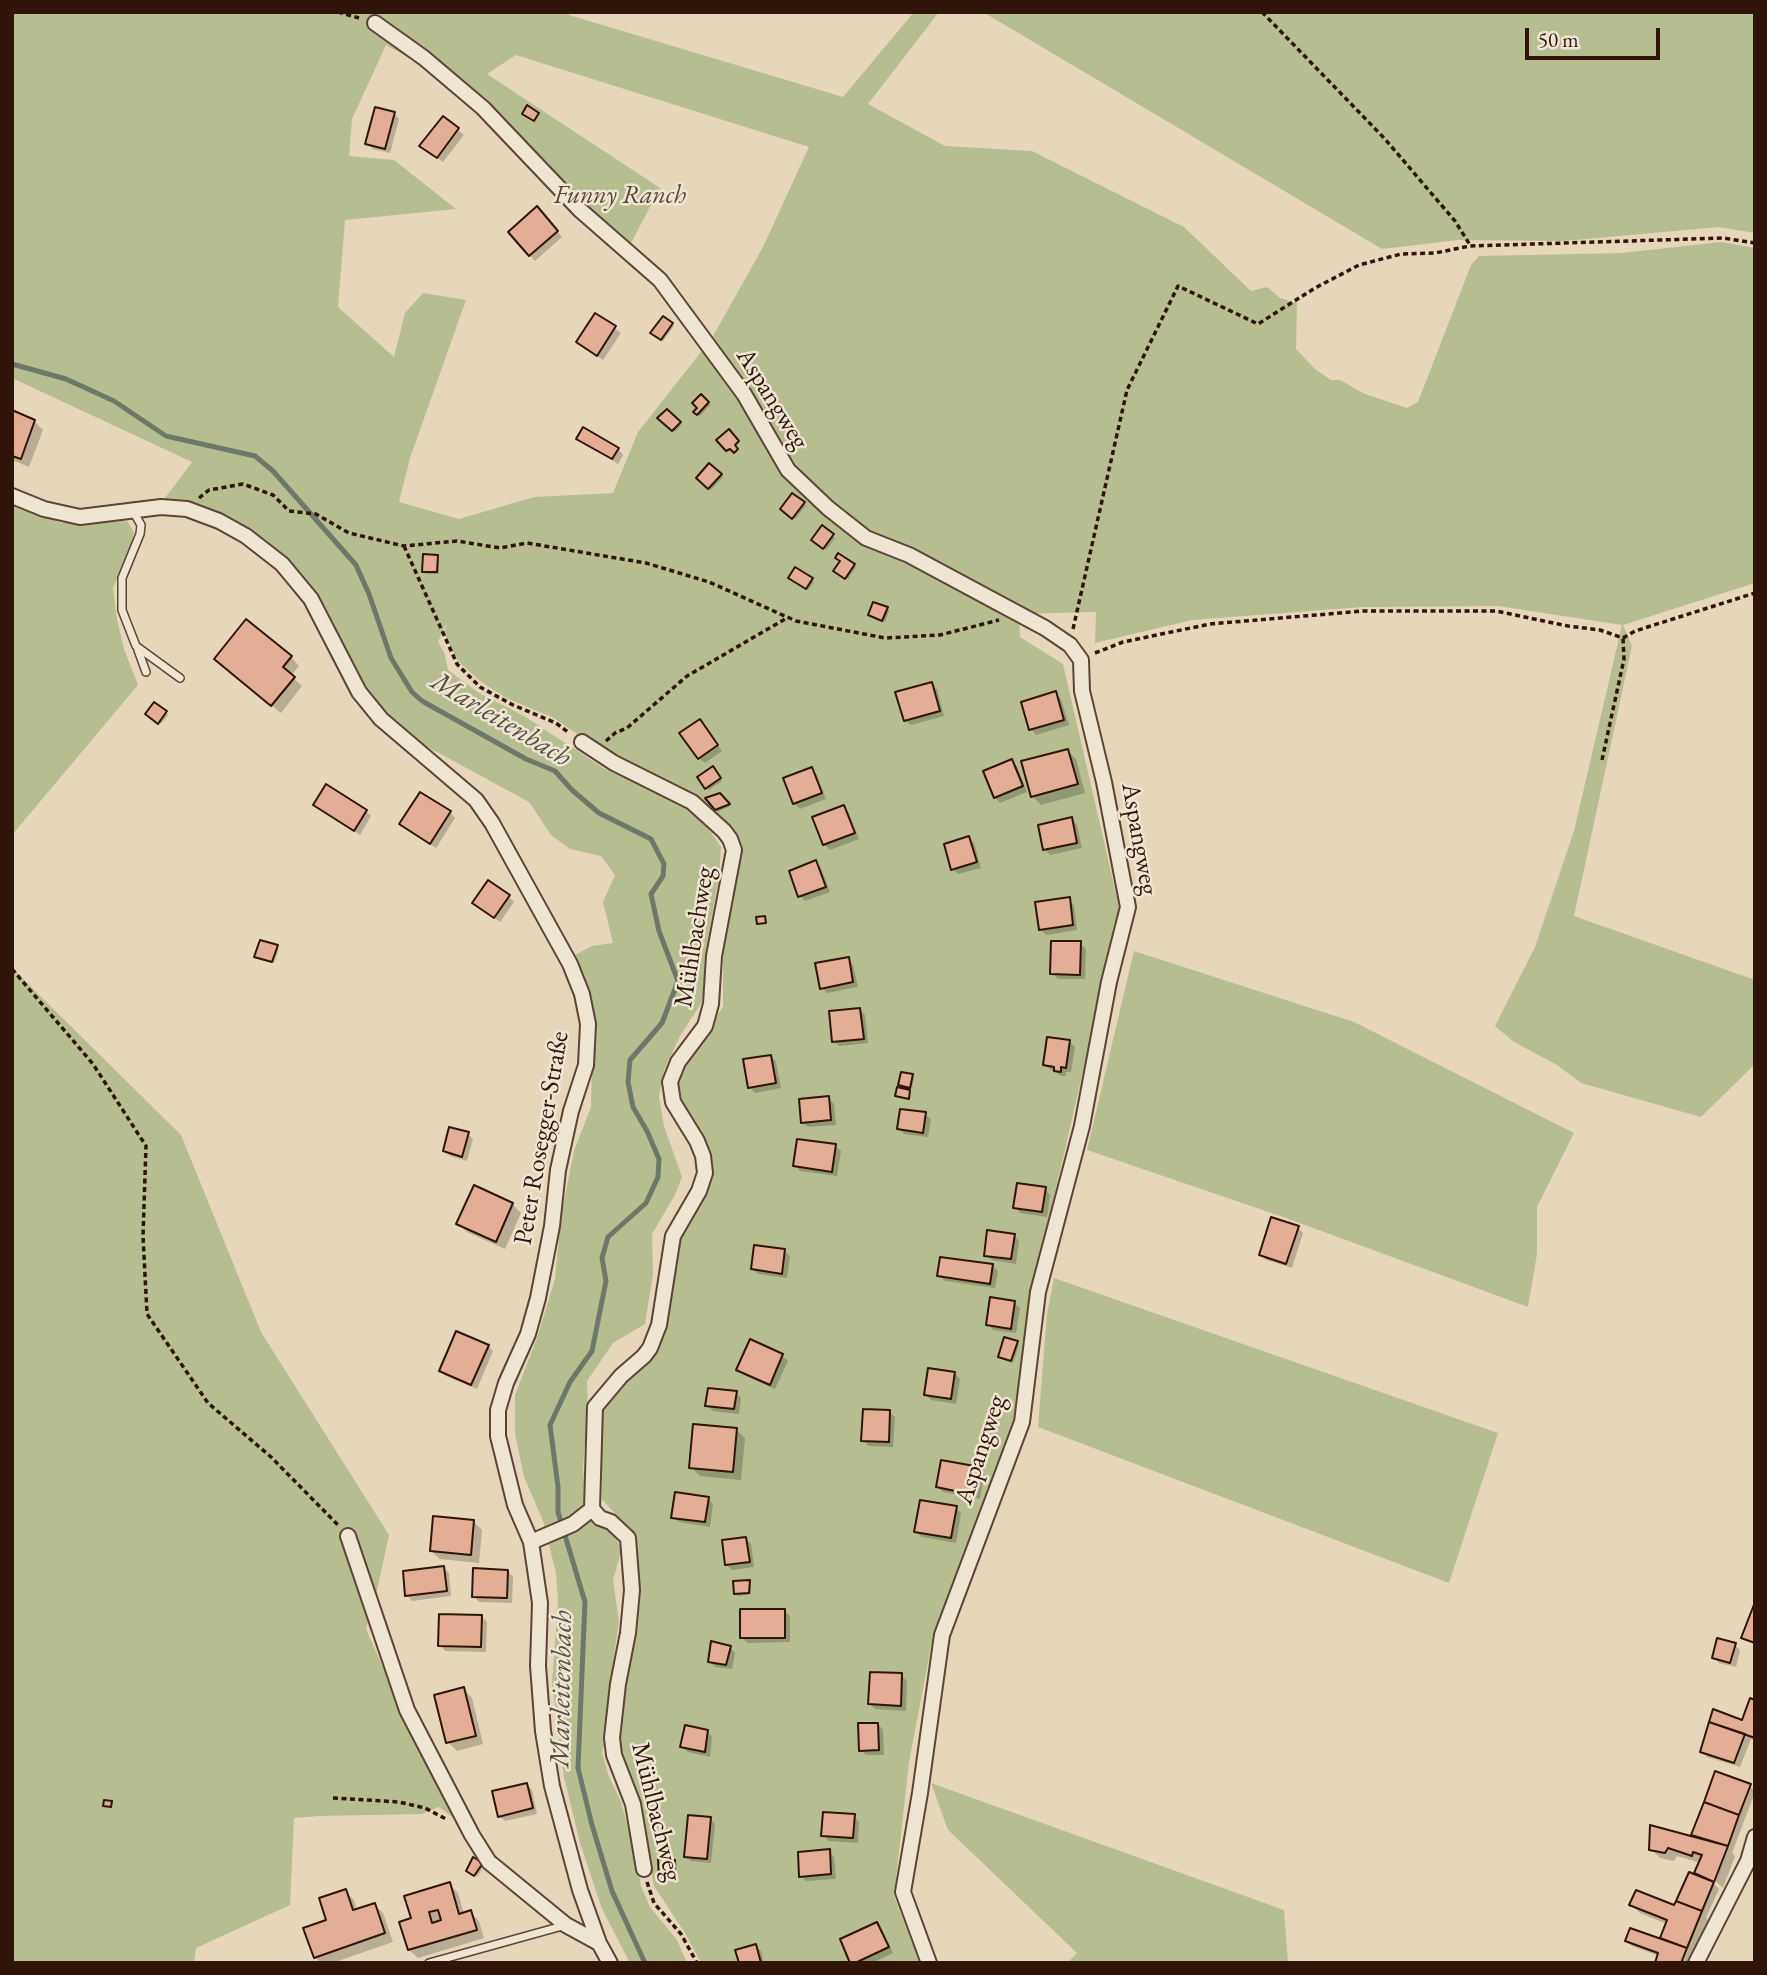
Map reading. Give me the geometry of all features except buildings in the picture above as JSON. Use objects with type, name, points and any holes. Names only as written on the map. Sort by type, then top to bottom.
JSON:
[{"type":"street","name":"Aspangweg","points":[[375,23],[424,58],[483,108],[580,210],[660,280],[744,394],[788,470],[828,508],[866,538],[909,555],[1045,628],[1070,645],[1081,660],[1082,691],[1104,782],[1128,906],[1109,982],[1082,1126],[1038,1292],[1022,1422],[942,1635],[903,1892],[929,1963]]},
{"type":"street","name":"Peter Rosegger-Straße","points":[[12,496],[44,509],[80,517],[161,507],[187,509],[219,521],[246,536],[282,564],[312,599],[359,692],[380,719],[476,800],[492,823],[570,964],[582,994],[588,1024],[586,1065],[571,1111],[558,1170],[552,1226],[538,1298],[528,1334],[506,1383],[498,1410],[498,1436],[515,1505],[531,1542],[540,1603],[538,1666],[552,1786],[580,1890],[599,1943],[610,1963]]},
{"type":"street","name":"Mühlbachweg","points":[[582,742],[599,755],[692,802],[724,831],[734,850],[714,956],[711,1004],[705,1026],[678,1062],[670,1082],[673,1102],[697,1141],[703,1156],[705,1173],[699,1191],[673,1236],[659,1325],[650,1348],[595,1406],[592,1509],[628,1538],[632,1590],[612,1738],[614,1755],[633,1804],[645,1869]]},
{"type":"street","points":[[531,1542],[573,1524],[592,1509]]},
{"type":"street","points":[[348,1536],[407,1710],[489,1862],[566,1925],[599,1943]]},
{"type":"street","points":[[1696,1963],[1748,1861],[1755,1837]]},
{"type":"lane","points":[[134,511],[141,525],[140,534],[122,578],[120,600],[146,672]]},
{"type":"lane","points":[[136,646],[180,678]]},
{"type":"lane","points":[[429,1963],[566,1925]]},
{"type":"path","points":[[338,12],[375,23]]},
{"type":"path","points":[[1262,12],[1385,139],[1455,221],[1471,246]]},
{"type":"path","points":[[1070,645],[1127,390],[1178,286],[1258,324],[1315,288],[1359,265],[1401,254],[1435,253],[1471,246],[1723,238],[1755,243]]},
{"type":"path","points":[[187,509],[209,490],[243,484],[273,495],[289,511],[316,514],[349,533],[404,546],[457,541],[499,548],[527,543],[646,563],[709,582],[796,621],[885,638],[940,635],[1018,613]]},
{"type":"path","points":[[404,546],[451,656],[471,679],[503,700],[556,723],[582,742]]},
{"type":"path","points":[[1623,638],[1635,631],[1755,593]]},
{"type":"path","points":[[1081,660],[1123,642],[1210,624],[1363,611],[1496,611],[1568,626],[1600,629],[1623,638]]},
{"type":"path","points":[[599,755],[607,740],[627,728],[687,676],[788,618]]},
{"type":"path","points":[[983,618],[984,624]]},
{"type":"path","points":[[1602,760],[1624,659],[1623,638]]},
{"type":"path","points":[[12,969],[93,1065],[146,1146],[143,1236],[147,1314],[208,1403],[271,1457],[348,1536]]},
{"type":"path","points":[[333,1798],[399,1802],[425,1808],[457,1826],[470,1830]]},
{"type":"path","name":"Mühlbachweg","points":[[645,1869],[654,1903],[681,1934],[697,1963]]},
{"type":"green space","name":"Funny Ranch","points":[[12,12],[568,12],[569,15],[843,97],[914,12],[939,12],[868,104],[945,146],[1032,151],[1184,227],[1251,291],[1267,287],[1280,298],[1297,303],[1296,349],[1315,369],[1331,380],[1340,380],[1365,394],[1407,408],[1418,402],[1471,265],[1479,256],[1622,253],[1721,242],[1755,248],[1755,583],[1623,625],[1632,646],[1574,916],[1755,980],[1755,1064],[1701,1117],[1581,1083],[1557,1065],[1514,1042],[1495,1026],[1535,947],[1574,831],[1622,625],[1498,606],[1363,607],[1192,620],[1095,643],[1096,612],[1019,614],[1020,637],[1063,664],[1120,911],[1033,1288],[1016,1424],[931,1647],[909,1762],[894,1896],[920,1963],[701,1963],[654,1886],[632,1788],[619,1752],[619,1705],[637,1621],[635,1564],[628,1529],[602,1499],[601,1406],[647,1361],[678,1239],[705,1192],[711,1160],[704,1139],[678,1101],[677,1086],[679,1070],[723,1007],[723,924],[740,851],[739,841],[693,797],[630,768],[624,758],[614,760],[554,718],[506,698],[480,681],[459,662],[453,652],[444,633],[447,622],[438,642],[444,652],[448,670],[479,693],[524,716],[605,769],[677,802],[703,821],[721,847],[702,1002],[680,1036],[664,1070],[659,1097],[664,1126],[682,1177],[675,1195],[652,1234],[653,1274],[645,1324],[613,1343],[587,1381],[588,1407],[583,1465],[585,1504],[590,1517],[613,1534],[622,1549],[613,1580],[619,1622],[612,1668],[608,1730],[602,1752],[608,1774],[621,1802],[641,1886],[650,1907],[677,1940],[687,1963],[630,1963],[602,1909],[580,1843],[564,1777],[552,1683],[558,1601],[556,1573],[543,1521],[524,1477],[515,1434],[515,1395],[538,1335],[555,1279],[561,1216],[574,1151],[591,1107],[593,1018],[573,956],[592,946],[613,943],[603,902],[615,875],[601,856],[570,849],[551,835],[529,802],[424,745],[396,726],[365,689],[324,604],[235,537],[165,498],[192,462],[12,378]],"holes":[[[386,45],[468,91],[563,186],[631,243],[660,188],[487,74],[516,55],[809,147],[763,247],[712,338],[638,432],[613,493],[534,497],[459,519],[399,502],[410,458],[466,300],[423,293],[405,313],[394,357],[338,307],[345,220],[456,209],[394,160],[349,156],[352,119]]]},
{"type":"green space","points":[[983,12],[1755,12],[1755,233],[1719,227],[1564,241],[1458,240],[1382,249]]},
{"type":"green space","points":[[12,506],[61,523],[127,521],[134,532],[131,548],[113,588],[124,649],[138,685],[12,835]]},
{"type":"green space","points":[[1134,951],[1354,1022],[1574,1133],[1537,1207],[1537,1254],[1528,1307],[1286,1218],[1087,1150]]},
{"type":"green space","points":[[12,968],[181,1135],[261,1332],[389,1535],[366,1629],[417,1745],[460,1823],[439,1807],[422,1814],[294,1818],[290,1905],[196,1948],[194,1963],[12,1963]]},
{"type":"green space","points":[[1054,1278],[1498,1433],[1449,1583],[1038,1427],[1047,1314]]},
{"type":"green space","points":[[931,1783],[1284,1910],[1288,1963],[1067,1963],[1077,1953],[948,1830]]},
{"type":"waterway","name":"Marleitenbach","points":[[12,364],[66,379],[114,401],[166,436],[255,456],[273,471],[356,565],[391,658],[412,692],[422,701],[526,759],[555,771],[599,813],[651,839],[664,864],[663,876],[651,894],[659,931],[678,981],[662,1023],[630,1060],[628,1082],[633,1107],[659,1159],[658,1177],[646,1203],[608,1237],[602,1258],[606,1281],[592,1351],[570,1382],[550,1425],[558,1487],[558,1512],[585,1602],[578,1768],[612,1891],[645,1963]]}]
